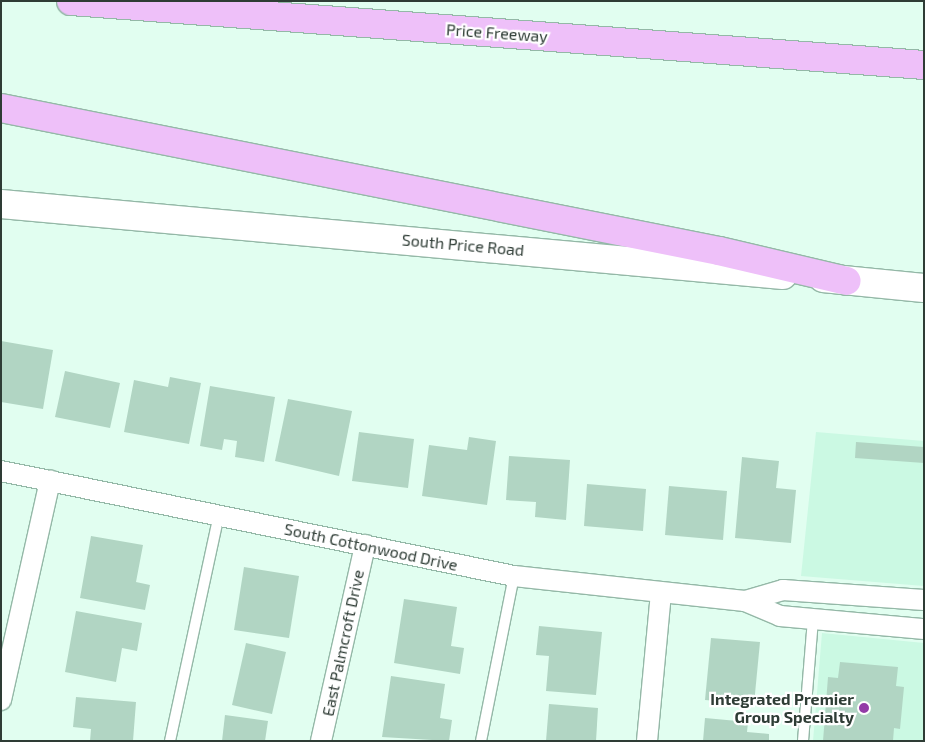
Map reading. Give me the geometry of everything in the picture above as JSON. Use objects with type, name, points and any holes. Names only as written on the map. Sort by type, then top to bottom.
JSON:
[{"type":"highway","name":"Price Freeway","points":[[71,1],[924,65]]},
{"type":"highway","points":[[1,108],[718,251],[848,281]]},
{"type":"main road","name":"South Price Road","points":[[1,204],[924,288]]},
{"type":"street","name":"South Cottonwood Drive","points":[[1,471],[514,576],[745,601],[780,616],[924,629]]},
{"type":"street","points":[[1,700],[8,639],[50,480]]},
{"type":"street","name":"East Palmcroft Drive","points":[[321,741],[364,545]]},
{"type":"street","name":"South Cottonwood Drive","points":[[745,601],[783,590],[924,600]]},
{"type":"street","points":[[647,741],[661,593]]},
{"type":"lane","points":[[170,741],[219,515]]},
{"type":"lane","points":[[481,741],[514,576]]},
{"type":"lane","points":[[803,741],[814,619]]},
{"type":"shaded area","points":[[816,432],[924,441],[924,586],[801,576]]},
{"type":"shaded area","points":[[822,633],[924,643],[924,741],[813,741]]},
{"type":"building","points":[[1,341],[53,350],[43,409],[1,402]]},
{"type":"building","points":[[65,371],[120,383],[110,428],[55,417]]},
{"type":"building","points":[[170,377],[201,383],[189,444],[124,432],[134,380],[168,387]]},
{"type":"building","points":[[210,386],[275,397],[264,462],[235,457],[237,441],[224,439],[222,450],[200,446]]},
{"type":"building","points":[[288,399],[352,411],[339,476],[275,461]]},
{"type":"building","points":[[359,432],[414,439],[408,488],[352,481]]},
{"type":"building","points":[[469,437],[496,441],[487,505],[422,496],[429,445],[467,450]]},
{"type":"building","points":[[856,442],[924,447],[924,463],[855,458]]},
{"type":"building","points":[[509,456],[570,460],[566,520],[535,517],[536,502],[506,500]]},
{"type":"building","points":[[742,457],[779,461],[776,488],[796,490],[791,543],[735,538]]},
{"type":"building","points":[[587,484],[646,489],[643,531],[584,526]]},
{"type":"building","points":[[669,486],[727,491],[723,540],[665,535]]},
{"type":"building","points":[[91,536],[143,545],[136,582],[150,585],[145,610],[80,598]]},
{"type":"building","points":[[244,567],[299,576],[289,638],[234,630]]},
{"type":"building","points":[[404,599],[457,607],[451,646],[464,648],[460,674],[394,663]]},
{"type":"building","points":[[76,611],[142,623],[137,651],[122,648],[116,682],[65,672]]},
{"type":"building","points":[[539,626],[602,632],[596,695],[546,691],[549,656],[536,655]]},
{"type":"building","points":[[711,638],[760,642],[754,704],[705,700]]},
{"type":"building","points":[[246,643],[286,652],[272,714],[232,705]]},
{"type":"building","name":"Integrated Premier Group Specialty","points":[[840,662],[898,667],[896,686],[904,687],[900,729],[894,728],[893,741],[823,741],[828,677],[838,678]]},
{"type":"building","points":[[391,676],[445,684],[440,718],[452,720],[449,741],[382,737]]},
{"type":"building","points":[[76,697],[136,702],[133,741],[90,741],[91,729],[73,727]]},
{"type":"building","points":[[549,704],[598,708],[596,741],[546,741]]},
{"type":"building","points":[[225,715],[268,721],[265,741],[222,741]]},
{"type":"building","points":[[705,718],[748,722],[747,732],[769,734],[769,741],[703,741]]},
{"type":"place","name":"Integrated Premier Group Specialty","points":[[864,708]]}]
